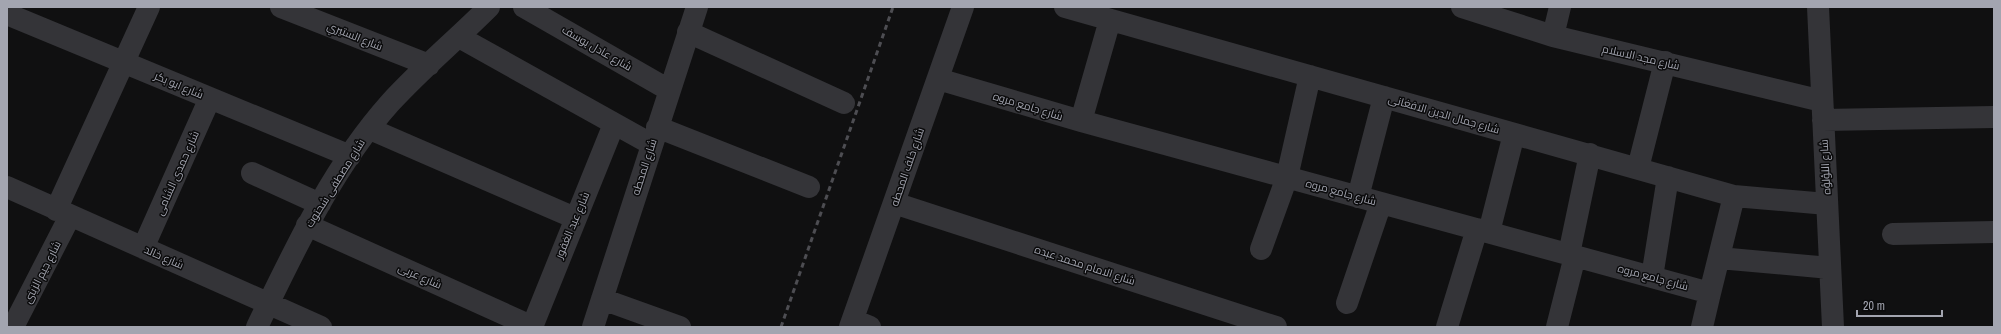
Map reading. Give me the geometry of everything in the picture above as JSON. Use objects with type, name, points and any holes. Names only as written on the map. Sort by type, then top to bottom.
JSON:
[{"type":"street","points":[[63,213],[124,62],[149,7]]},
{"type":"street","name":"شارع الستيري","points":[[281,7],[429,65]]},
{"type":"street","name":"شارع مصطفى شحتوت","points":[[257,327],[307,225],[350,156],[390,103],[489,7]]},
{"type":"street","name":"شارع عادل يوسف","points":[[524,7],[669,90]]},
{"type":"street","name":"شارع المحطه","points":[[593,327],[697,7]]},
{"type":"street","name":"شارع خلف المحطه","points":[[858,325],[894,203],[963,7]]},
{"type":"street","name":"شارع جمال الدين الافغانى","points":[[1065,7],[1668,176],[1734,196],[1827,204]]},
{"type":"street","name":"شارع مجد الاسلام","points":[[1462,7],[1553,36],[1665,62],[1823,110],[1994,117]]},
{"type":"street","points":[[1553,36],[1560,7]]},
{"type":"street","name":"شارع اللؤلؤه","points":[[1818,7],[1833,327]]},
{"type":"street","name":"شارع ابو بكر","points":[[7,14],[350,156]]},
{"type":"street","points":[[1081,121],[1110,20]]},
{"type":"street","points":[[688,32],[844,103]]},
{"type":"street","points":[[459,37],[614,124],[809,187]]},
{"type":"street","points":[[1638,168],[1665,62]]},
{"type":"street","points":[[1261,249],[1287,177],[1310,76]]},
{"type":"street","name":"شارع جامع مروه","points":[[938,79],[1081,121],[1710,293]]},
{"type":"street","points":[[1358,197],[1384,97]]},
{"type":"street","name":"شارع حمدى الشامى","points":[[143,248],[210,98]]},
{"type":"street","name":"شارع عبد الغفور","points":[[533,327],[614,124]]},
{"type":"street","points":[[370,129],[576,218]]},
{"type":"street","points":[[1447,327],[1483,230],[1514,134]]},
{"type":"street","points":[[1557,327],[1572,255],[1590,154]]},
{"type":"street","points":[[252,173],[320,204]]},
{"type":"street","points":[[1652,277],[1668,176]]},
{"type":"street","name":"شارع خالد","points":[[7,187],[321,327]]},
{"type":"street","points":[[1702,327],[1734,196]]},
{"type":"street","name":"شارع الامام محمد عبده","points":[[894,203],[1276,327]]},
{"type":"street","points":[[1347,303],[1381,203]]},
{"type":"street","name":"شارع جيم الزينى","points":[[14,327],[63,213]]},
{"type":"street","name":"شارع عربى","points":[[307,225],[533,327]]},
{"type":"street","points":[[1893,234],[1994,232]]},
{"type":"street","points":[[1719,258],[1830,268]]},
{"type":"street","points":[[602,299],[680,327]]},
{"type":"railway","points":[[781,327],[893,7]]}]
